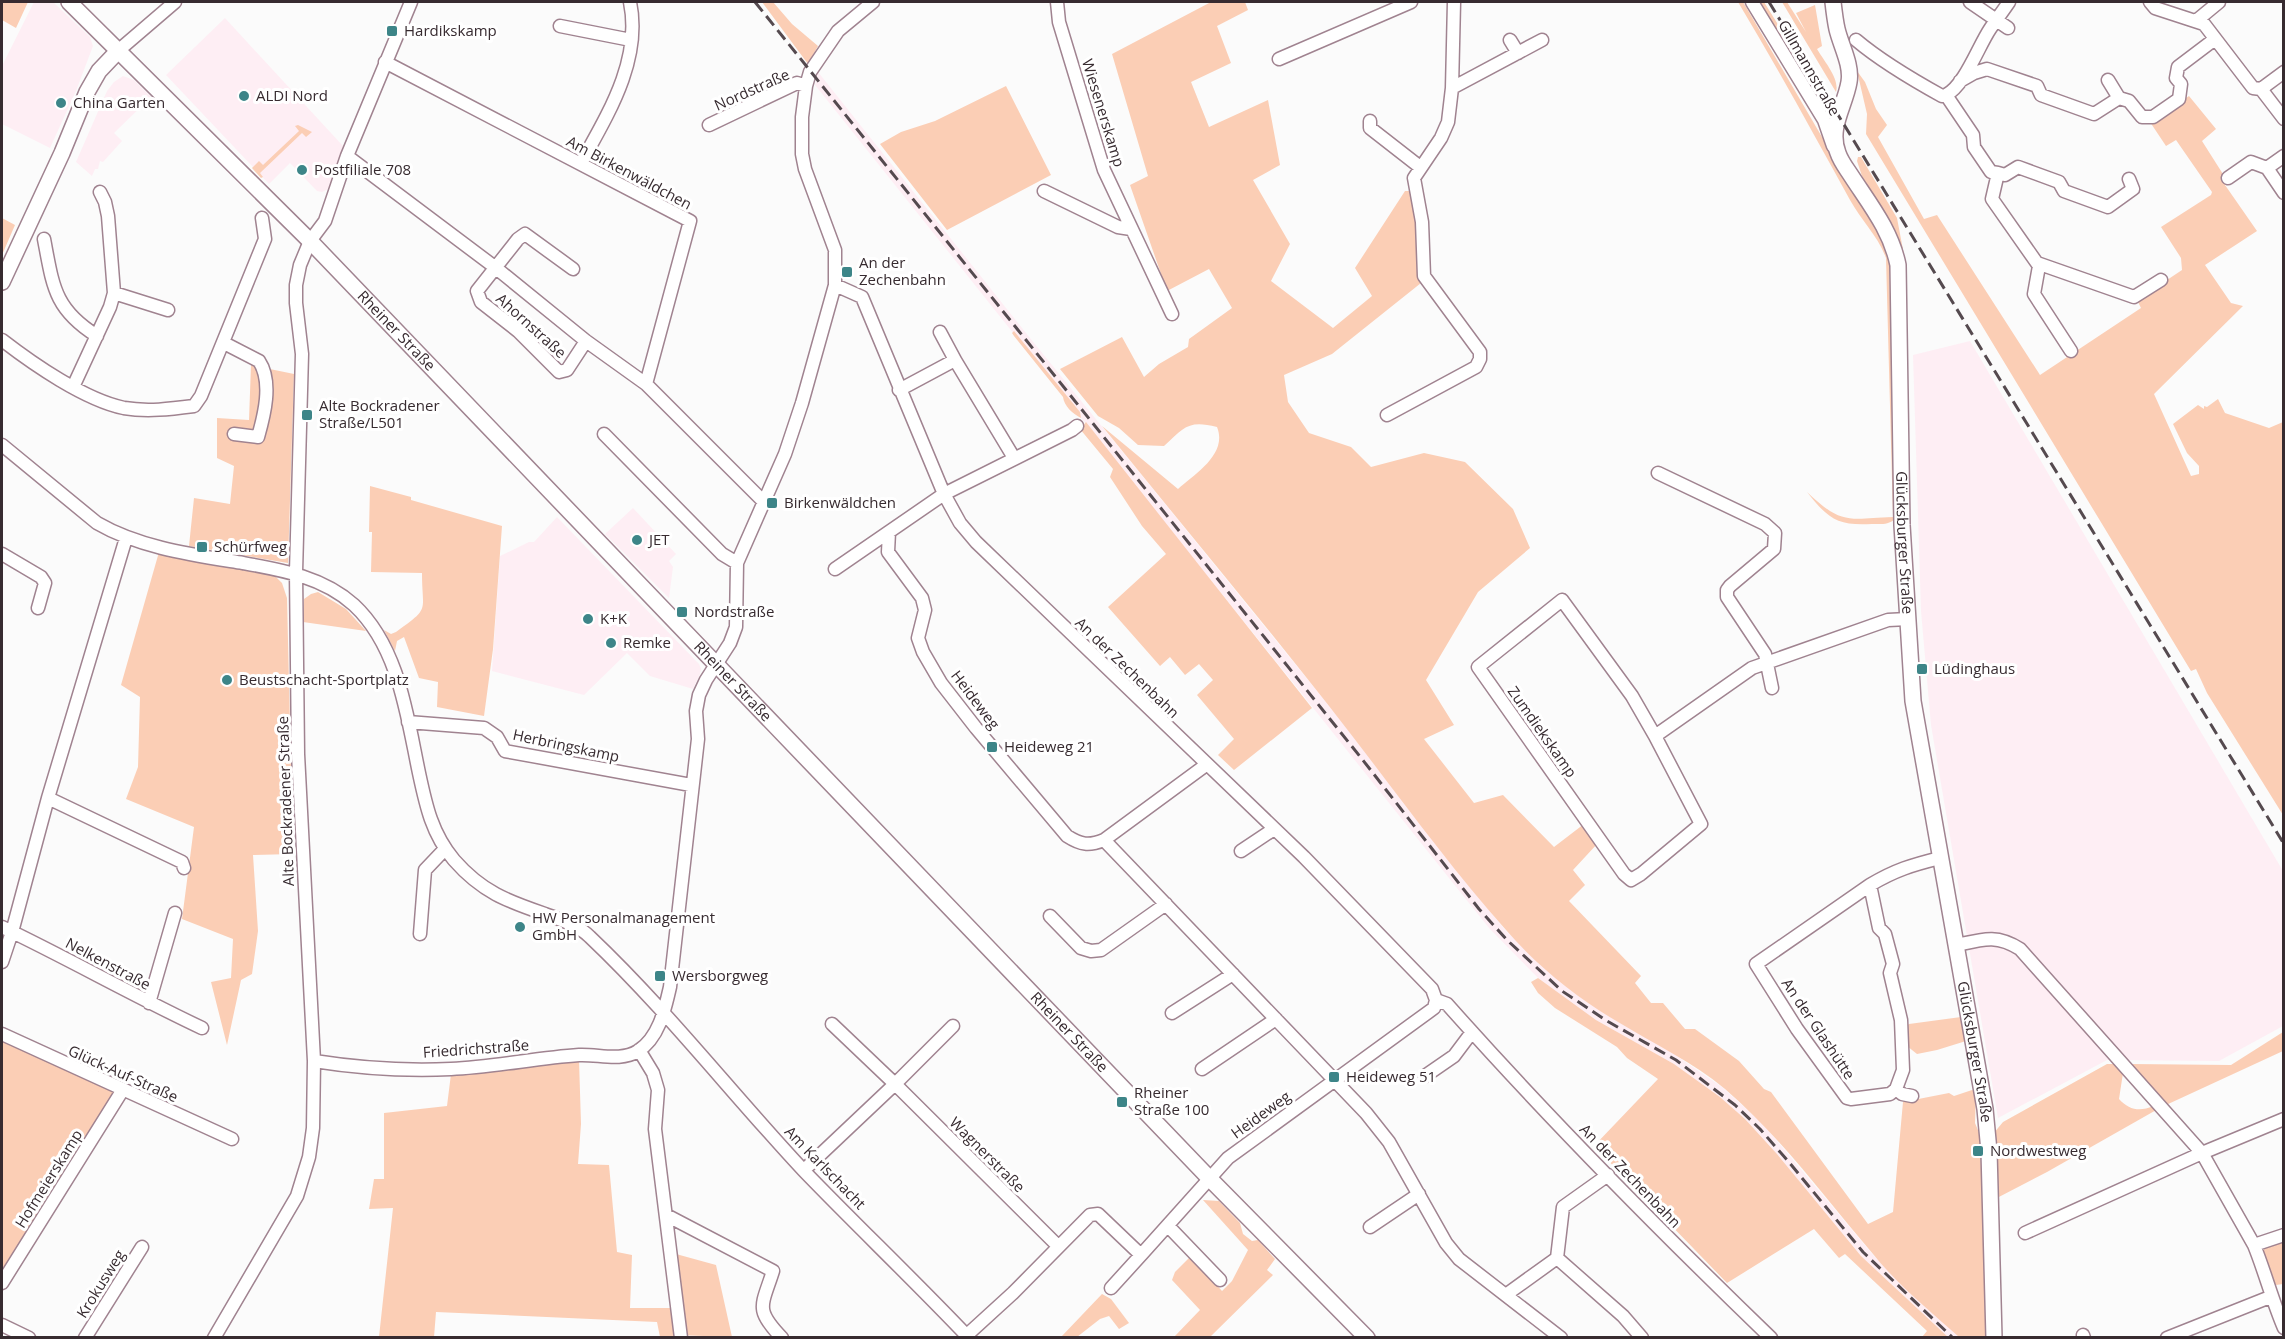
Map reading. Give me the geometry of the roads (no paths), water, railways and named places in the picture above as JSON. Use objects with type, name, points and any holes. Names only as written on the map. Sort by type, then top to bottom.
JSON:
[{"type":"main road","name":"Rheiner Straße","points":[[69,2],[310,241],[611,557],[1366,1338]]},
{"type":"main road","points":[[1833,2],[1837,29],[1850,75],[1845,98],[1838,114],[1835,139],[1837,151]]},
{"type":"main road","points":[[2,282],[62,153],[87,92],[99,71],[119,50]]},
{"type":"main road","name":"Glücksburger Straße","points":[[1837,151],[1880,218],[1895,249],[1898,265],[1902,525],[1913,701],[1979,1070],[1989,1151],[1994,1338]]},
{"type":"street","points":[[119,50],[175,2]]},
{"type":"street","name":"Alte Bockradener Straße","points":[[214,1338],[297,1196],[309,1157],[313,1128],[314,1060],[298,754],[296,572],[302,354],[296,285],[300,265],[310,241],[324,222],[346,156],[411,2]]},
{"type":"street","points":[[581,163],[614,101],[626,71],[634,21],[630,2]]},
{"type":"street","name":"Nordstraße","points":[[717,665],[736,627],[737,562],[785,454],[836,285],[835,250],[802,154],[802,117],[806,86],[810,72],[838,31],[873,2]]},
{"type":"street","name":"Wiesenerskamp","points":[[1057,2],[1059,22],[1104,170],[1172,314]]},
{"type":"street","points":[[1279,59],[1411,2]]},
{"type":"street","points":[[1387,415],[1476,367],[1480,359],[1480,352],[1424,276],[1422,222],[1414,178],[1441,138],[1448,122],[1452,88],[1454,2]]},
{"type":"street","name":"Gillmannstraße","points":[[1752,2],[1824,120],[1831,143],[1837,151]]},
{"type":"street","points":[[1970,2],[2008,28]]},
{"type":"street","points":[[1856,40],[1870,52],[1942,96],[1951,93],[1960,81],[2009,2]]},
{"type":"street","points":[[2150,2],[2155,8],[2204,24],[2253,88],[2261,89],[2283,72]]},
{"type":"street","points":[[2196,21],[2219,2]]},
{"type":"street","points":[[560,26],[631,40]]},
{"type":"street","points":[[2108,80],[2119,98],[2129,101],[2142,117],[2153,117],[2179,99],[2181,84],[2176,78],[2178,67],[2215,39]]},
{"type":"street","points":[[1510,40],[1518,53]]},
{"type":"street","points":[[1452,88],[1542,40]]},
{"type":"street","name":"Am Birkenwäldchen","points":[[385,62],[690,221],[646,384]]},
{"type":"street","points":[[1960,81],[1974,73],[1988,69],[2037,86],[2042,95],[2094,114],[2119,98]]},
{"type":"street","name":"Nordstraße","points":[[709,125],[797,83],[806,86]]},
{"type":"street","points":[[2261,89],[2283,118]]},
{"type":"street","points":[[1946,95],[1973,135],[1974,147],[1991,172],[2005,175],[2018,167],[2059,182],[2064,191],[2108,207],[2133,189],[2129,179]]},
{"type":"street","points":[[1370,120],[1370,128],[1420,167]]},
{"type":"street","name":"Ahornstraße","points":[[346,156],[496,268],[586,341],[646,384]]},
{"type":"street","points":[[2267,168],[2283,156]]},
{"type":"street","points":[[2228,178],[2251,162],[2267,168],[2283,193]]},
{"type":"street","points":[[1998,173],[1992,199],[2039,266],[2034,294],[2071,351]]},
{"type":"street","points":[[1044,191],[1118,227],[1131,229]]},
{"type":"street","points":[[74,387],[110,308],[114,292],[108,216],[100,192]]},
{"type":"street","points":[[2,340],[21,355],[100,401],[125,408],[162,410],[194,406],[201,396],[224,343],[265,239],[262,218]]},
{"type":"street","name":"Ahornstraße","points":[[573,269],[525,234],[518,239],[477,291],[481,302],[518,332],[559,372],[567,370],[586,341]]},
{"type":"street","points":[[44,239],[52,282],[63,307],[79,324],[98,336]]},
{"type":"street","points":[[2037,263],[2135,302],[2162,280]]},
{"type":"street","name":"An der Zechenbahn","points":[[836,285],[862,297],[944,494],[960,523],[976,542],[1274,829],[1432,989],[1436,1000],[1447,1004],[1608,1175],[1771,1338]]},
{"type":"street","points":[[114,292],[168,310]]},
{"type":"street","points":[[940,332],[1014,458]]},
{"type":"street","points":[[224,343],[259,361],[263,366],[265,414],[258,437],[234,434]]},
{"type":"street","points":[[899,390],[955,360]]},
{"type":"street","points":[[646,384],[765,503]]},
{"type":"street","points":[[835,569],[944,494],[1077,426]]},
{"type":"street","points":[[604,434],[722,554],[737,562]]},
{"type":"street","name":"Am Karlschacht","points":[[2,445],[97,523],[126,538],[192,554],[296,572],[353,604],[374,629],[388,655],[399,685],[429,818],[446,849],[467,874],[487,890],[508,901],[568,923],[587,934],[664,1014],[804,1170],[968,1336]]},
{"type":"street","points":[[1658,473],[1765,524],[1775,533],[1774,549],[1730,586],[1726,593],[1765,654],[1772,688]]},
{"type":"street","name":"Heideweg","points":[[889,532],[888,552],[922,598],[925,610],[918,638],[923,652],[941,683],[1067,836],[1080,844],[1092,845],[1104,840]]},
{"type":"street","points":[[2,962],[7,930],[126,538]]},
{"type":"street","points":[[2,554],[41,577],[45,583],[38,608]]},
{"type":"street","name":"Zumdiekskamp","points":[[1562,600],[1632,696],[1655,736],[1701,824],[1631,880],[1624,874],[1478,667],[1562,600]]},
{"type":"street","points":[[1655,736],[1752,668],[1888,620],[1908,619]]},
{"type":"street","points":[[681,1338],[655,1129],[658,1090],[653,1074],[639,1050],[656,1031],[664,1014],[670,987],[698,739],[696,711],[699,695],[717,665]]},
{"type":"street","name":"Herbringskamp","points":[[408,722],[484,728],[497,737],[505,751],[691,785]]},
{"type":"street","points":[[1206,765],[1104,840],[1334,1079],[1384,1135],[1446,1243],[1459,1259],[1561,1338]]},
{"type":"street","points":[[48,798],[182,862],[184,868]]},
{"type":"street","points":[[1240,851],[1274,829]]},
{"type":"street","points":[[420,934],[425,870],[446,849]]},
{"type":"street","name":"An der Glashütte","points":[[1896,1089],[1890,1094],[1875,1097],[1847,1098],[1797,1029],[1756,964],[1870,885],[1905,866],[1940,858]]},
{"type":"street","points":[[1870,885],[1879,928],[1885,934],[1893,964],[1890,973],[1901,1020],[1903,1070],[1896,1089],[1902,1094],[1912,1096]]},
{"type":"street","points":[[1050,916],[1081,948],[1091,951],[1101,950],[1166,904]]},
{"type":"street","points":[[149,1003],[175,913]]},
{"type":"street","name":"Nelkenstraße","points":[[7,930],[202,1028]]},
{"type":"street","points":[[1957,945],[1989,938],[2000,939],[2020,950],[2202,1152],[2253,1245],[2266,1274],[2270,1297],[2283,1328]]},
{"type":"street","points":[[1172,1013],[1233,974]]},
{"type":"street","name":"Heideweg","points":[[1210,1179],[1228,1158],[1434,1008],[1436,1000]]},
{"type":"street","points":[[1202,1069],[1276,1019]]},
{"type":"street","name":"Wagnerstraße","points":[[832,1024],[1058,1246]]},
{"type":"street","points":[[804,1170],[953,1026]]},
{"type":"street","points":[[1425,1076],[1454,1056],[1472,1032]]},
{"type":"street","name":"Glück-Auf-Straße","points":[[2,1034],[122,1091],[232,1139]]},
{"type":"street","name":"Friedrichstraße","points":[[314,1060],[359,1066],[451,1069],[582,1055],[625,1056],[639,1050]]},
{"type":"street","name":"Hofmeierskamp","points":[[2,1283],[122,1091]]},
{"type":"street","points":[[2025,1233],[2202,1152],[2283,1119]]},
{"type":"street","points":[[1507,1294],[1557,1258],[1563,1207],[1608,1175]]},
{"type":"street","points":[[1111,1288],[1210,1179]]},
{"type":"street","points":[[1370,1227],[1419,1194]]},
{"type":"street","points":[[968,1336],[1094,1213],[1098,1214],[1141,1255]]},
{"type":"street","points":[[666,1215],[773,1271],[762,1304],[763,1313],[766,1321],[782,1338]]},
{"type":"street","points":[[1168,1226],[1220,1280]]},
{"type":"street","points":[[2253,1245],[2283,1235]]},
{"type":"street","name":"Krokusweg","points":[[85,1338],[142,1247]]},
{"type":"street","points":[[1557,1258],[1623,1316],[1642,1338]]},
{"type":"street","points":[[2167,1338],[2270,1297]]},
{"type":"street","points":[[2,1325],[28,1338]]},
{"type":"railway","points":[[755,2],[1362,759],[1479,909],[1507,940],[1562,991],[1607,1021],[1676,1060],[1735,1105],[1788,1161],[1863,1252],[1953,1338]]},
{"type":"railway","points":[[1769,2],[2284,844]]},
{"type":"place","name":"Hardikskamp","points":[[392,31]]},
{"type":"place","name":"ALDI Nord","points":[[244,96]]},
{"type":"place","name":"China Garten","points":[[61,103]]},
{"type":"place","name":"Postfiliale 708","points":[[302,170]]},
{"type":"place","name":"An der Zechenbahn","points":[[847,272]]},
{"type":"place","name":"Alte Bockradener Straße/L501","points":[[307,415]]},
{"type":"place","name":"Birkenwäldchen","points":[[772,503]]},
{"type":"place","name":"JET","points":[[637,540]]},
{"type":"place","name":"Schürfweg","points":[[202,547]]},
{"type":"place","name":"Nordstraße","points":[[682,612]]},
{"type":"place","name":"K+K","points":[[588,619]]},
{"type":"place","name":"Remke","points":[[611,643]]},
{"type":"place","name":"Lüdinghaus","points":[[1922,669]]},
{"type":"place","name":"Beustschacht-Sportplatz","points":[[227,680]]},
{"type":"place","name":"Heideweg 21","points":[[992,747]]},
{"type":"place","name":"HW Personalmanagement GmbH","points":[[520,927]]},
{"type":"place","name":"Wersborgweg","points":[[660,976]]},
{"type":"place","name":"Heideweg 51","points":[[1334,1077]]},
{"type":"place","name":"Rheiner Straße 100","points":[[1122,1102]]},
{"type":"place","name":"Nordwestweg","points":[[1978,1151]]}]
